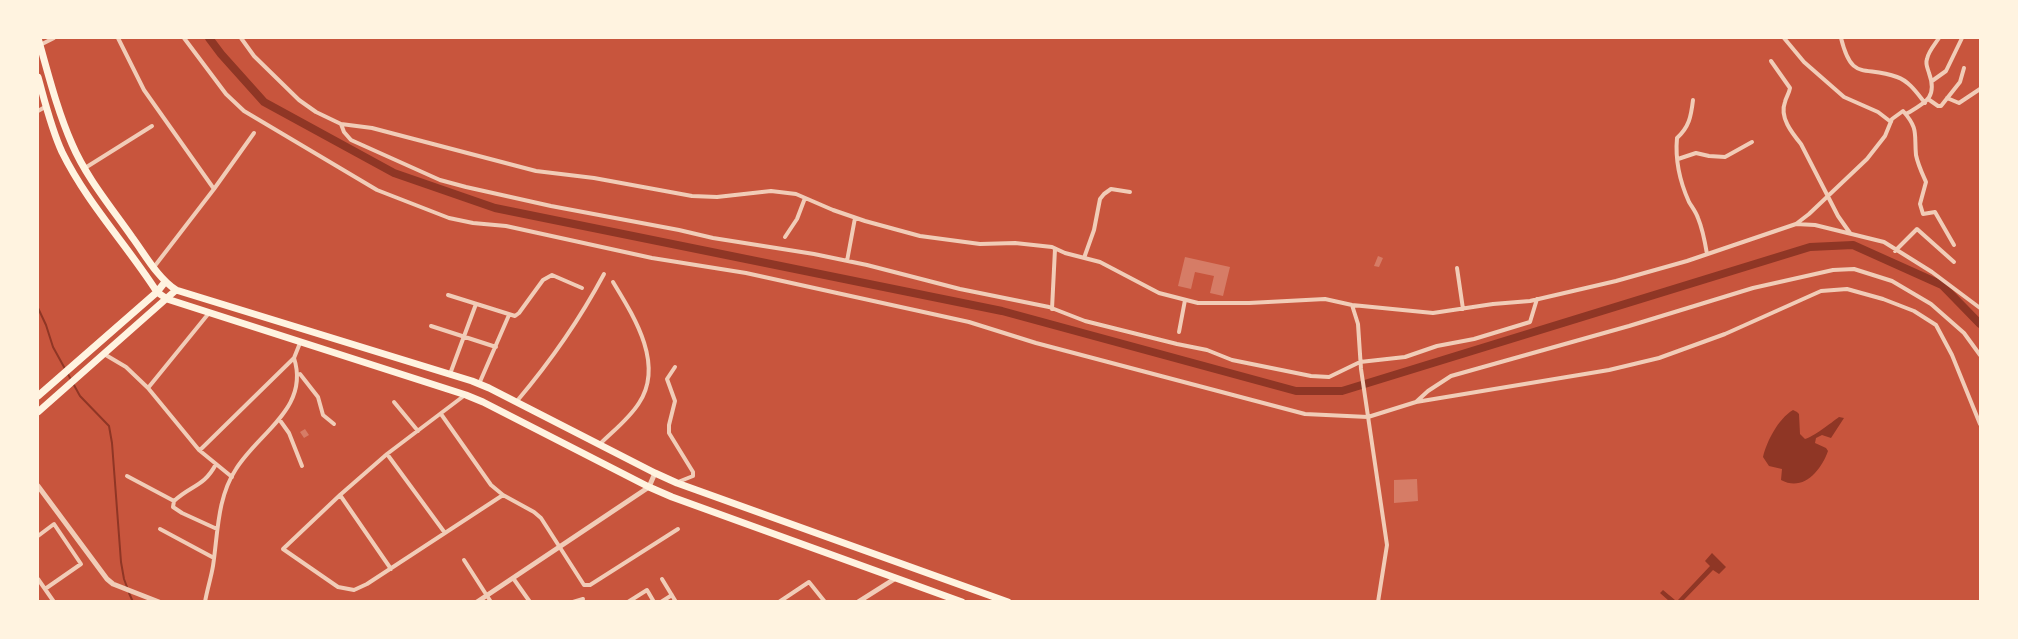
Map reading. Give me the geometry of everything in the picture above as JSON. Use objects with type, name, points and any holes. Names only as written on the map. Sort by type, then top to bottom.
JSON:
[{"type":"main road","points":[[39,41],[65,127],[85,168],[153,267],[165,283],[176,290],[479,384],[677,483],[1008,602]]},
{"type":"main road","points":[[38,77],[60,149],[95,205],[157,292],[167,299],[466,395],[672,497],[962,602]]},
{"type":"main road","points":[[95,205],[105,198]]},
{"type":"main road","points":[[38,396],[165,283]]},
{"type":"main road","points":[[38,412],[176,290]]},
{"type":"main road","points":[[313,346],[317,333]]},
{"type":"street","points":[[39,41],[54,38]]},
{"type":"street","points":[[118,38],[144,90],[214,189]]},
{"type":"street","points":[[184,38],[226,94],[244,111],[377,190],[448,218],[506,226],[652,258],[746,273],[969,322],[1070,353],[1305,414],[1368,417],[1416,402],[1609,370],[1659,358],[1725,334],[1821,291],[1847,289],[1914,311],[1936,325],[1952,356],[1980,424]]},
{"type":"street","points":[[241,38],[254,56],[299,100],[316,112],[341,124],[372,128],[536,171],[572,174],[692,196],[717,197],[771,191],[796,194],[855,218],[920,236],[980,243],[1015,243],[1055,249],[1065,254],[1100,262],[1159,293],[1198,303],[1225,304],[1325,299],[1352,305],[1433,313],[1537,299],[1616,281],[1796,224],[1867,159],[1885,136],[1892,119],[1903,111],[1916,132],[1916,155],[1926,182],[1920,204],[1923,214],[1935,212],[1954,245]]},
{"type":"street","points":[[1784,38],[1804,62],[1844,97],[1878,112],[1891,122]]},
{"type":"street","points":[[1841,38],[1850,64],[1859,69],[1899,77],[1927,101],[1938,106],[1960,82],[1964,68]]},
{"type":"street","points":[[1906,114],[1927,101],[1934,86],[1926,65],[1927,58],[1939,38]]},
{"type":"street","points":[[1932,81],[1946,70],[1962,38]]},
{"type":"street","points":[[1771,61],[1790,88],[1783,109],[1785,118],[1850,234]]},
{"type":"street","points":[[1947,98],[1959,103],[1980,89]]},
{"type":"street","points":[[1693,100],[1691,120],[1677,138],[1678,159],[1680,179],[1704,233],[1707,254]]},
{"type":"street","points":[[38,111],[46,106]]},
{"type":"street","points":[[341,124],[351,140],[440,180],[551,206],[713,238],[847,261],[1052,309],[1085,321],[1207,350],[1232,360],[1301,374],[1329,377],[1360,362],[1405,357],[1437,346],[1474,339],[1530,322],[1537,299]]},
{"type":"street","points":[[85,168],[152,126]]},
{"type":"street","points":[[153,267],[254,133]]},
{"type":"street","points":[[1678,159],[1696,153],[1725,157],[1752,142]]},
{"type":"street","points":[[1084,258],[1094,230],[1100,200],[1104,194],[1111,189],[1130,192]]},
{"type":"street","points":[[785,237],[797,219],[805,198]]},
{"type":"street","points":[[847,261],[855,218]]},
{"type":"street","points":[[1796,224],[1815,225],[1884,242],[1895,251],[1932,272],[1980,309]]},
{"type":"street","points":[[1895,251],[1917,229],[1954,262]]},
{"type":"street","points":[[1052,309],[1055,249]]},
{"type":"street","points":[[1457,268],[1463,309]]},
{"type":"street","points":[[1416,402],[1451,376],[1753,288],[1833,270],[1854,269],[1892,281],[1931,304],[1964,333],[1980,355]]},
{"type":"street","points":[[516,401],[532,383],[586,307],[604,273]]},
{"type":"street","points":[[448,295],[515,316],[543,280],[552,275],[582,288]]},
{"type":"street","points":[[600,444],[641,401],[648,373],[641,332],[613,282]]},
{"type":"street","points":[[1179,332],[1185,300]]},
{"type":"street","points":[[450,374],[476,304]]},
{"type":"street","points":[[1352,305],[1358,324],[1360,362],[1387,545],[1378,602]]},
{"type":"street","points":[[148,388],[209,313]]},
{"type":"street","points":[[479,384],[509,315]]},
{"type":"street","points":[[431,326],[496,347]]},
{"type":"street","points":[[200,450],[294,358],[300,342]]},
{"type":"street","points":[[104,354],[126,367],[148,388],[200,450],[232,477]]},
{"type":"street","points":[[294,358],[299,374],[318,397],[322,415],[334,424]]},
{"type":"street","points":[[675,367],[668,380],[675,401],[669,433],[693,472],[693,476],[677,483]]},
{"type":"street","points":[[205,602],[214,558],[220,505],[236,469],[289,408],[299,374]]},
{"type":"street","points":[[466,395],[387,454],[283,549],[338,587],[354,590],[391,569],[503,495]]},
{"type":"street","points":[[394,402],[418,431]]},
{"type":"street","points":[[441,414],[491,486],[541,518],[584,585],[587,586],[678,529]]},
{"type":"street","points":[[279,419],[289,432],[302,466]]},
{"type":"street","points":[[387,454],[445,533]]},
{"type":"street","points":[[216,464],[209,477],[184,491],[174,501],[173,507],[217,529]]},
{"type":"street","points":[[477,602],[649,487],[655,473]]},
{"type":"street","points":[[127,476],[174,501]]},
{"type":"street","points":[[38,486],[106,579],[113,585],[156,601]]},
{"type":"street","points":[[340,495],[391,569]]},
{"type":"street","points":[[38,536],[54,524],[81,564],[45,589]]},
{"type":"street","points":[[160,529],[214,558]]},
{"type":"street","points":[[464,560],[491,602]]},
{"type":"street","points":[[513,577],[530,602]]},
{"type":"street","points":[[858,602],[896,578]]},
{"type":"street","points":[[38,579],[54,602]]},
{"type":"street","points":[[662,579],[676,602]]},
{"type":"street","points":[[779,602],[809,582],[825,602]]},
{"type":"street","points":[[628,602],[647,590],[654,602]]},
{"type":"street","points":[[661,602],[672,595]]},
{"type":"street","points":[[573,602],[584,599]]},
{"type":"shaded area","points":[[1793,410],[1799,414],[1800,434],[1805,439],[1839,417],[1844,418],[1831,438],[1822,435],[1816,438],[1815,443],[1828,451],[1816,472],[1804,481],[1789,483],[1781,480],[1782,469],[1769,466],[1763,457],[1774,431]]},
{"type":"shaded area","points":[[1712,553],[1726,567],[1719,574],[1713,570],[1683,601],[1669,601],[1660,593],[1663,590],[1678,600],[1710,566],[1705,561]]},
{"type":"building","points":[[1378,256],[1383,258],[1379,267],[1374,266]]},
{"type":"building","points":[[1185,257],[1230,267],[1223,296],[1210,293],[1214,276],[1195,272],[1191,289],[1178,286]]},
{"type":"building","points":[[305,429],[309,435],[304,438],[300,432]]},
{"type":"building","points":[[1417,479],[1418,501],[1394,503],[1394,480]]},
{"type":"waterway","points":[[209,38],[264,102],[394,173],[495,208],[1002,311],[1296,391],[1342,391],[1810,247],[1853,245],[1942,285],[1980,324]]},
{"type":"waterway","points":[[38,308],[53,347],[80,396],[109,426],[121,562],[127,587]]},
{"type":"waterway","points":[[129,593],[133,602]]}]
